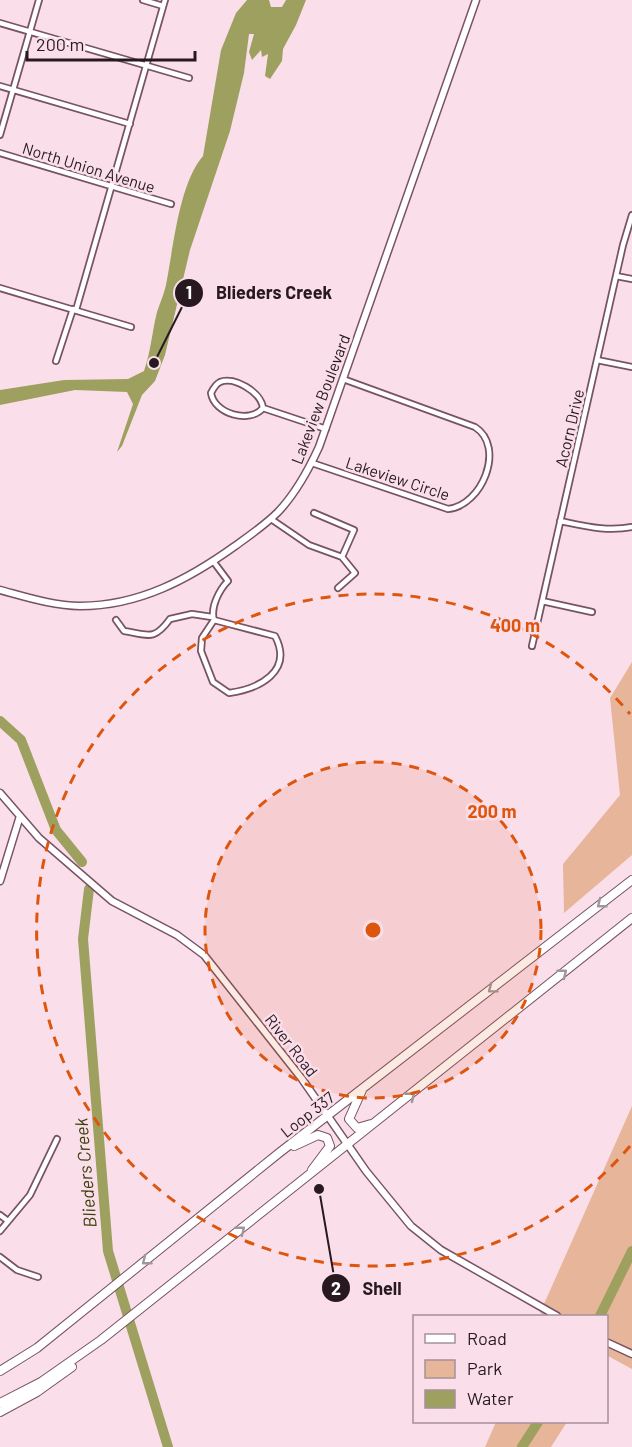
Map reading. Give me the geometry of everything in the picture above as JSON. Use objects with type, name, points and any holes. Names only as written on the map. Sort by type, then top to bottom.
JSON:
[{"type":"main road","name":"Loop 337","points":[[0,1371],[37,1348],[364,1086],[632,880]]},
{"type":"main road","points":[[0,1403],[41,1382],[101,1340],[349,1146],[632,918]]},
{"type":"main road","points":[[364,1086],[349,1115],[350,1122],[357,1128],[380,1120]]},
{"type":"main road","points":[[275,1157],[311,1137],[318,1135],[327,1138],[330,1146],[327,1152],[303,1181]]},
{"type":"main road","points":[[0,1412],[63,1375],[101,1340]]},
{"type":"main road","points":[[0,1364],[20,1360]]},
{"type":"street","points":[[0,135],[39,0]]},
{"type":"street","points":[[143,0],[163,6]]},
{"type":"street","points":[[56,361],[112,185],[165,0]]},
{"type":"street","name":"Lakeview Boulevard","points":[[0,590],[61,604],[107,604],[161,590],[213,561],[270,519],[295,492],[312,463],[326,429],[476,0]]},
{"type":"street","points":[[0,23],[189,78]]},
{"type":"street","points":[[0,86],[130,124]]},
{"type":"street","name":"North Union Avenue","points":[[0,153],[171,204]]},
{"type":"street","name":"Acorn Drive","points":[[532,646],[632,215]]},
{"type":"street","points":[[616,276],[632,279]]},
{"type":"street","points":[[0,288],[131,327]]},
{"type":"street","points":[[597,360],[632,367]]},
{"type":"street","name":"Lakeview Circle","points":[[312,463],[448,509],[457,507],[473,495],[487,469],[490,450],[485,438],[475,427],[344,379]]},
{"type":"street","points":[[225,381],[256,392],[262,408],[257,414],[249,417],[220,409],[215,405],[211,393],[219,382],[225,381]]},
{"type":"street","points":[[262,408],[326,429]]},
{"type":"street","points":[[314,513],[354,530],[342,557]]},
{"type":"street","points":[[270,519],[309,545],[342,557],[355,573],[338,588]]},
{"type":"street","points":[[560,521],[599,530],[615,531],[632,527]]},
{"type":"street","points":[[116,620],[124,631],[152,636],[160,633],[170,619],[192,614],[213,618],[275,636],[279,643],[278,662],[268,681],[251,690],[229,693],[213,682],[201,651],[202,638],[213,618],[219,594],[228,581],[213,561]]},
{"type":"street","points":[[542,601],[592,612]]},
{"type":"street","name":"River Road","points":[[0,793],[39,838],[112,901],[177,935],[204,955],[302,1079],[392,1205],[422,1236],[441,1250],[553,1315]]},
{"type":"street","points":[[0,881],[20,816]]},
{"type":"street","points":[[0,1231],[30,1195],[57,1139]]},
{"type":"street","points":[[0,1215],[8,1221]]},
{"type":"street","points":[[0,1257],[17,1270],[38,1277]]},
{"type":"street","points":[[608,1343],[632,1354]]},
{"type":"green space","points":[[632,662],[632,855],[564,913],[563,864],[620,795],[610,698]]},
{"type":"green space","points":[[632,1106],[632,1369],[608,1356],[608,1315],[545,1315],[540,1313]]},
{"type":"green space","points":[[496,1423],[566,1423],[551,1447],[485,1447]]},
{"type":"water","points":[[247,0],[269,0],[271,7],[282,7],[286,0],[306,0],[283,49],[282,61],[270,79],[265,76],[268,54],[262,57],[261,50],[252,60],[249,52],[254,34],[249,34],[244,73],[230,131],[190,250],[165,355],[155,381],[142,395],[122,446],[117,452],[133,404],[127,392],[75,390],[0,405],[0,390],[64,380],[128,379],[144,371],[157,312],[166,285],[183,199],[188,183],[203,156],[221,50],[236,13]]},
{"type":"waterway","name":"Blieders Creek","points":[[0,721],[21,740],[56,830],[82,862]]},
{"type":"waterway","name":"Blieders Creek","points":[[89,889],[83,939],[108,1251],[168,1447]]},
{"type":"waterway","name":"Blieders Creek","points":[[600,1315],[632,1251]]},
{"type":"waterway","name":"Blieders Creek","points":[[522,1447],[537,1423]]},
{"type":"place","name":"Blieders Creek","points":[[154,363]]},
{"type":"place","name":"Shell","points":[[319,1189]]}]
